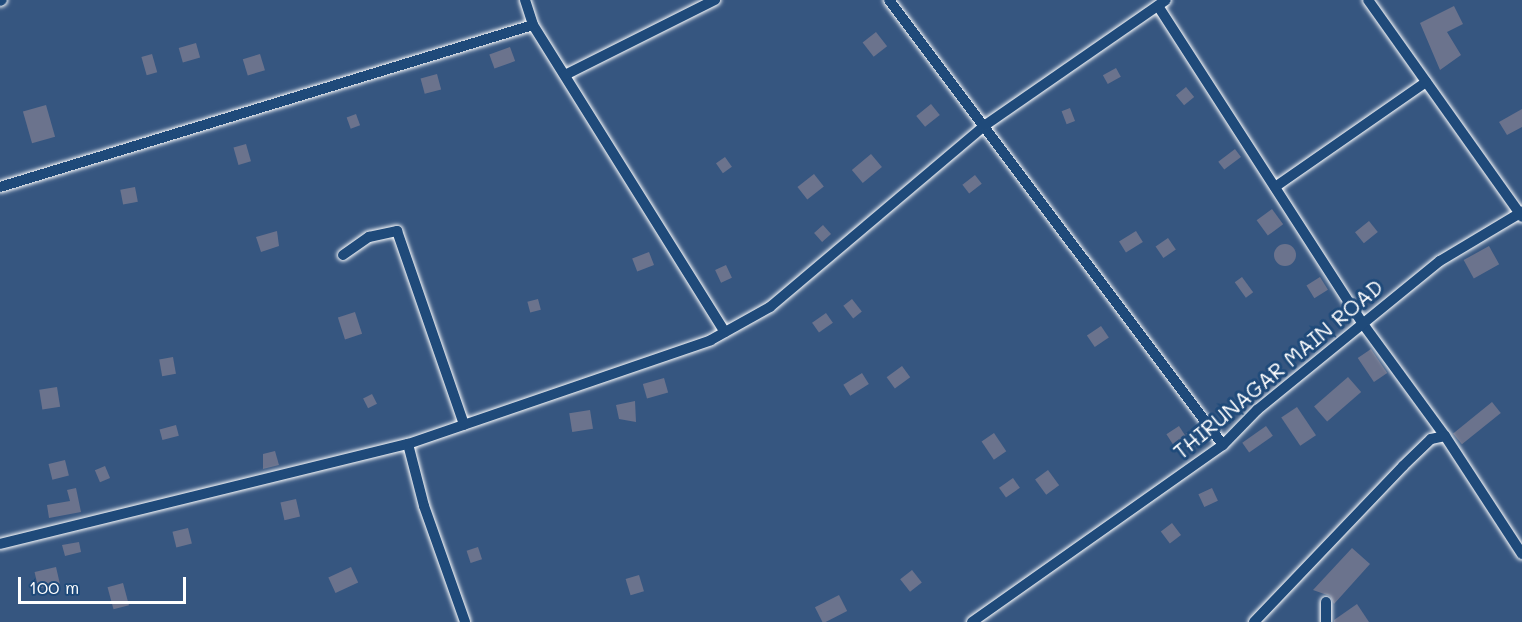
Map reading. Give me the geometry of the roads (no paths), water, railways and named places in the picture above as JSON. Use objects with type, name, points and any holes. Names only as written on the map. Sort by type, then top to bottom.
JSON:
[{"type":"street","points":[[525,0],[533,25],[725,332]]},
{"type":"street","points":[[565,75],[715,0]]},
{"type":"street","points":[[889,0],[1222,445]]},
{"type":"street","points":[[1368,0],[1521,214]]},
{"type":"street","points":[[0,544],[408,444],[725,332],[770,307],[984,126],[1162,3],[1275,187],[1363,324],[1445,436],[1522,554]]},
{"type":"street","points":[[0,187],[533,25]]},
{"type":"street","points":[[1275,187],[1426,82]]},
{"type":"street","name":"THIRUNAGAR MAIN ROAD","points":[[972,622],[1222,445],[1440,261],[1521,214]]},
{"type":"street","points":[[343,255],[369,237],[397,231],[464,425]]},
{"type":"street","points":[[1254,622],[1403,466],[1431,439],[1445,436]]},
{"type":"street","points":[[408,444],[427,516],[465,622]]},
{"type":"street","points":[[1326,602],[1326,622]]}]
